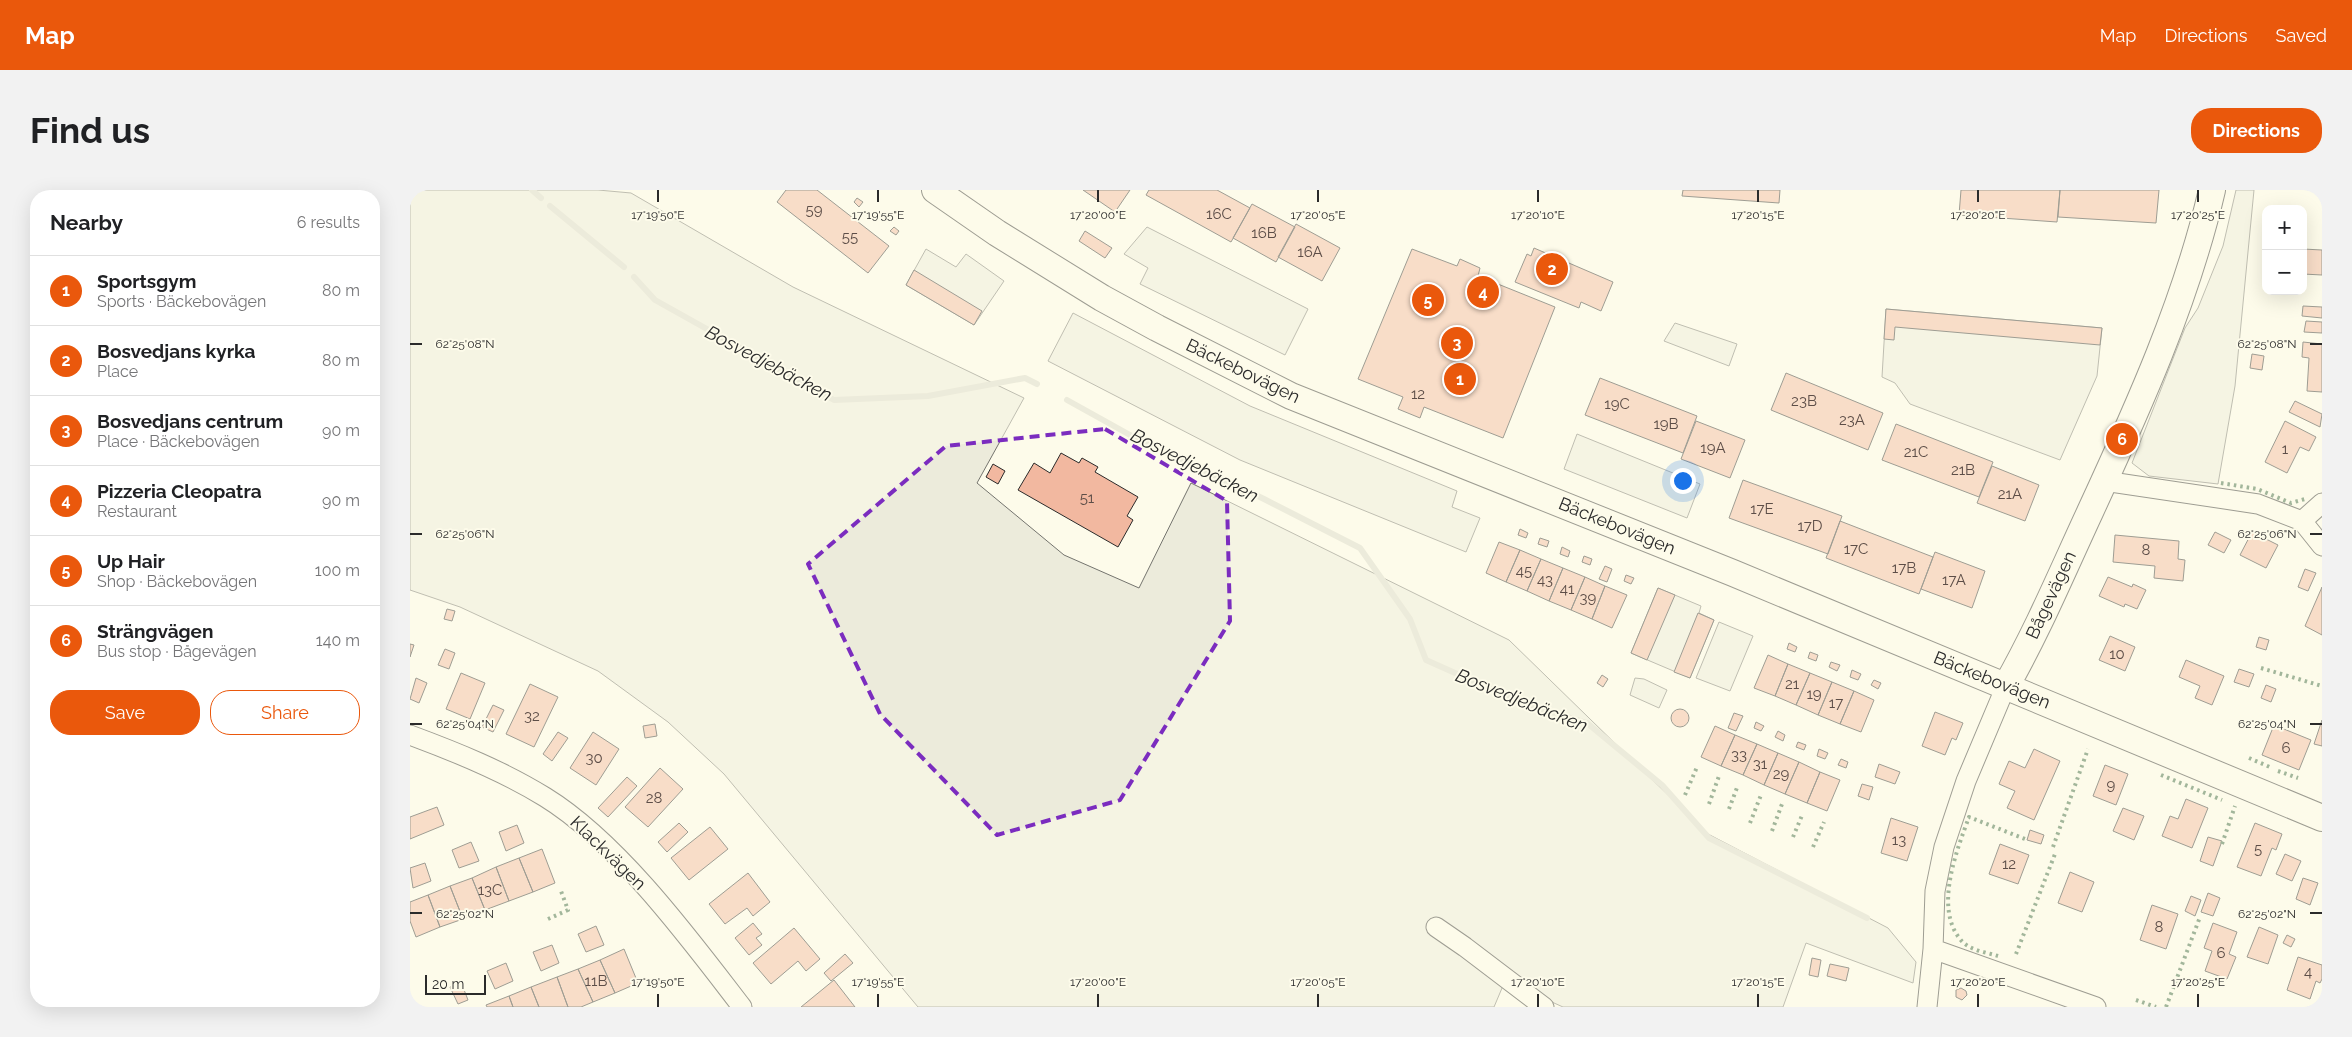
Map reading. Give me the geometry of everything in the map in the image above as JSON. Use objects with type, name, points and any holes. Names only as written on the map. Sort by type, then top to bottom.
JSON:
[{"type":"street","name":"Bäckebovägen","points":[[935,190],[997,233],[1102,298],[1291,396],[1716,566],[2322,818]]},
{"type":"street","name":"Bågevägen","points":[[1926,1007],[1933,949],[1935,891],[1944,847],[1966,781],[2006,686],[2035,629],[2104,481],[2168,330],[2193,261],[2212,190]]},
{"type":"street","points":[[2104,481],[2258,504],[2302,522],[2322,546]]},
{"type":"street","points":[[2302,522],[2322,503]]},
{"type":"street","name":"Klackvägen","points":[[410,735],[467,757],[545,797],[594,834],[649,892],[742,1007]]},
{"type":"street","points":[[1436,928],[1544,1007]]},
{"type":"street","points":[[1933,949],[2096,1007]]},
{"type":"highlighted area","points":[[1105,429],[1227,501],[1230,621],[1120,800],[997,835],[880,714],[808,564],[946,446]]},
{"type":"shaded area","points":[[410,190],[598,190],[631,193],[793,287],[1024,398],[977,483],[1064,555],[1139,588],[1191,483],[1509,640],[1708,834],[1888,928],[1916,962],[1913,983],[1806,943],[1783,1007],[1563,1007],[1505,981],[1494,1007],[918,1007],[724,774],[668,722],[598,671],[460,607],[410,590]]},
{"type":"shaded area","points":[[2236,190],[2254,190],[2235,386],[2218,484],[2149,476],[2132,463],[2185,328],[2198,308],[2223,246]]},
{"type":"shaded area","points":[[1147,227],[1308,309],[1285,355],[1140,284],[1148,268],[1124,254]]},
{"type":"shaded area","points":[[926,249],[956,267],[966,254],[1004,281],[974,325],[906,285]]},
{"type":"shaded area","points":[[1886,309],[2102,328],[2097,376],[2060,460],[1910,404],[1895,383],[1882,377]]},
{"type":"shaded area","points":[[1073,313],[1250,406],[1457,491],[1452,507],[1480,518],[1466,552],[1240,460],[1048,361]]},
{"type":"shaded area","points":[[1675,323],[1737,344],[1729,366],[1664,341]]},
{"type":"shaded area","points":[[1577,434],[1700,484],[1687,518],[1564,469]]},
{"type":"shaded area","points":[[1658,588],[1701,606],[1699,613],[1714,620],[1690,678],[1631,653]]},
{"type":"shaded area","points":[[1719,622],[1753,636],[1730,691],[1696,678]]},
{"type":"shaded area","points":[[1635,678],[1644,679],[1667,690],[1659,708],[1630,695]]},
{"type":"building","points":[[786,190],[817,190],[889,246],[868,273],[777,202]]},
{"type":"building","points":[[1083,190],[1130,190],[1115,212]]},
{"type":"building","points":[[1149,190],[1217,190],[1250,208],[1231,242],[1146,195]]},
{"type":"building","points":[[1683,190],[1780,190],[1779,203],[1682,196]]},
{"type":"building","points":[[1961,190],[2060,190],[2057,222],[1959,215]]},
{"type":"building","points":[[2060,190],[2159,190],[2156,223],[2058,217]]},
{"type":"building","points":[[857,198],[863,202],[859,207],[854,202]]},
{"type":"building","points":[[1252,204],[1295,227],[1276,262],[1233,238]]},
{"type":"building","points":[[875,212],[881,217],[877,221],[872,217]]},
{"type":"building","points":[[1296,224],[1340,248],[1322,281],[1278,257]]},
{"type":"building","points":[[894,227],[899,231],[896,235],[890,231]]},
{"type":"building","points":[[1085,231],[1112,248],[1105,258],[1079,241]]},
{"type":"building","points":[[1534,248],[1613,282],[1601,311],[1581,302],[1579,308],[1515,282],[1527,254],[1531,256]]},
{"type":"building","points":[[1412,249],[1457,266],[1460,259],[1480,268],[1478,276],[1555,307],[1503,438],[1424,407],[1420,418],[1398,409],[1403,397],[1358,379]]},
{"type":"building","points":[[2307,249],[2322,250],[2322,275],[2307,274]]},
{"type":"building","points":[[914,270],[982,311],[974,325],[906,285]]},
{"type":"building","points":[[2303,306],[2322,307],[2322,318],[2302,316]]},
{"type":"building","points":[[1886,309],[2102,328],[2100,345],[1895,327],[1894,340],[1884,339]]},
{"type":"building","points":[[2306,321],[2322,322],[2322,333],[2304,332]]},
{"type":"building","points":[[2303,342],[2322,344],[2322,392],[2307,391],[2309,358],[2302,357]]},
{"type":"building","points":[[2252,354],[2264,356],[2262,370],[2250,368]]},
{"type":"building","points":[[1786,373],[1883,413],[1868,450],[1771,410]]},
{"type":"building","points":[[1600,378],[1697,416],[1683,453],[1585,415]]},
{"type":"building","points":[[2295,401],[2322,414],[2320,427],[2289,412]]},
{"type":"building","points":[[1696,421],[1745,440],[1730,478],[1681,459]]},
{"type":"building","points":[[2285,421],[2316,437],[2309,451],[2300,447],[2287,473],[2265,462]]},
{"type":"building","points":[[1896,424],[1993,462],[1979,497],[1882,460]]},
{"type":"building","points":[[1061,453],[1079,463],[1082,458],[1098,467],[1095,472],[1138,497],[1127,516],[1133,520],[1118,547],[1018,490],[1034,463],[1050,473]]},
{"type":"building","points":[[993,464],[1005,471],[998,484],[986,477]]},
{"type":"building","points":[[1992,466],[2039,485],[2025,521],[1977,503]]},
{"type":"building","points":[[1743,480],[1842,516],[1828,554],[1729,518]]},
{"type":"building","points":[[1840,521],[1933,557],[1919,594],[1826,558]]},
{"type":"building","points":[[1520,529],[1528,533],[1526,538],[1518,535]]},
{"type":"building","points":[[2215,532],[2231,540],[2224,553],[2208,545]]},
{"type":"building","points":[[2252,532],[2278,545],[2266,568],[2240,555]]},
{"type":"building","points":[[2115,535],[2179,541],[2178,559],[2185,560],[2183,581],[2154,578],[2155,566],[2113,562]]},
{"type":"building","points":[[1540,538],[1549,541],[1547,547],[1538,544]]},
{"type":"building","points":[[1499,542],[1520,550],[1506,582],[1486,573]]},
{"type":"building","points":[[1562,547],[1570,551],[1568,557],[1560,554]]},
{"type":"building","points":[[1520,550],[1541,559],[1527,591],[1506,582]]},
{"type":"building","points":[[1935,552],[1985,571],[1972,608],[1921,589]]},
{"type":"building","points":[[1584,556],[1592,559],[1590,565],[1582,562]]},
{"type":"building","points":[[1541,559],[1563,568],[1549,601],[1527,591]]},
{"type":"building","points":[[1605,566],[1612,569],[1607,582],[1599,579]]},
{"type":"building","points":[[1563,568],[1585,577],[1571,610],[1549,601]]},
{"type":"building","points":[[2305,569],[2316,573],[2308,591],[2298,587]]},
{"type":"building","points":[[1626,575],[1634,578],[1631,584],[1624,581]]},
{"type":"building","points":[[1585,577],[1605,586],[1592,619],[1571,610]]},
{"type":"building","points":[[2108,577],[2132,587],[2133,584],[2146,590],[2137,609],[2125,604],[2124,607],[2099,596]]},
{"type":"building","points":[[1605,586],[1627,595],[1612,628],[1592,619]]},
{"type":"building","points":[[2322,587],[2322,635],[2305,626]]},
{"type":"building","points":[[1658,588],[1675,595],[1647,660],[1631,653]]},
{"type":"building","points":[[447,609],[455,611],[452,621],[444,619]]},
{"type":"building","points":[[1698,613],[1714,620],[1690,678],[1674,672]]},
{"type":"building","points":[[2110,636],[2135,647],[2125,671],[2099,660]]},
{"type":"building","points":[[2259,637],[2269,640],[2266,650],[2256,647]]},
{"type":"building","points":[[1789,643],[1797,647],[1795,652],[1787,649]]},
{"type":"building","points":[[410,644],[414,645],[410,657]]},
{"type":"building","points":[[445,649],[455,653],[449,669],[438,665]]},
{"type":"building","points":[[1810,652],[1818,655],[1816,661],[1808,658]]},
{"type":"building","points":[[1768,655],[1788,664],[1775,696],[1754,688]]},
{"type":"building","points":[[2186,660],[2224,676],[2212,705],[2195,698],[2200,686],[2179,677]]},
{"type":"building","points":[[1831,662],[1840,665],[1837,671],[1829,667]]},
{"type":"building","points":[[1788,664],[1810,673],[1796,705],[1775,696]]},
{"type":"building","points":[[2239,669],[2254,674],[2249,687],[2234,682]]},
{"type":"building","points":[[1852,670],[1861,674],[1858,680],[1850,677]]},
{"type":"building","points":[[461,673],[485,683],[470,719],[446,709]]},
{"type":"building","points":[[1810,673],[1832,682],[1818,715],[1796,705]]},
{"type":"building","points":[[1602,675],[1608,679],[1603,687],[1597,683]]},
{"type":"building","points":[[416,678],[427,683],[419,703],[410,699]]},
{"type":"building","points":[[1874,680],[1881,683],[1878,689],[1871,685]]},
{"type":"building","points":[[1832,682],[1854,691],[1840,724],[1818,715]]},
{"type":"building","points":[[530,684],[558,697],[534,747],[506,734]]},
{"type":"building","points":[[2266,685],[2276,689],[2271,702],[2261,698]]},
{"type":"building","points":[[1854,691],[1874,700],[1861,732],[1840,724]]},
{"type":"building","points":[[493,705],[504,710],[493,732],[482,727]]},
{"type":"building","points":[[1680,709],[1686,712],[1689,718],[1686,724],[1680,727],[1674,724],[1671,718],[1674,712]]},
{"type":"building","points":[[1935,712],[1963,723],[1956,740],[1952,738],[1945,755],[1922,746]]},
{"type":"building","points":[[1734,713],[1743,716],[1736,731],[1728,728]]},
{"type":"building","points":[[2322,720],[2322,746],[2314,744]]},
{"type":"building","points":[[1756,722],[1764,726],[1761,731],[1754,728]]},
{"type":"building","points":[[655,724],[657,736],[645,738],[643,726]]},
{"type":"building","points":[[2274,725],[2311,740],[2299,770],[2262,755]]},
{"type":"building","points":[[1715,726],[1735,735],[1721,766],[1701,757]]},
{"type":"building","points":[[1778,731],[1785,735],[1783,741],[1775,737]]},
{"type":"building","points":[[558,732],[568,738],[552,761],[543,754]]},
{"type":"building","points":[[593,732],[619,749],[596,785],[570,768]]},
{"type":"building","points":[[1735,735],[1757,744],[1743,775],[1721,766]]},
{"type":"building","points":[[1798,742],[1806,745],[1804,750],[1796,747]]},
{"type":"building","points":[[1757,744],[1778,753],[1764,785],[1743,775]]},
{"type":"building","points":[[1819,749],[1828,753],[1825,759],[1817,756]]},
{"type":"building","points":[[2034,749],[2060,761],[2034,820],[2007,808],[2015,791],[1999,784],[2009,761],[2025,768]]},
{"type":"building","points":[[1778,753],[1799,762],[1785,794],[1764,785]]},
{"type":"building","points":[[1841,759],[1848,762],[1846,768],[1838,765]]},
{"type":"building","points":[[1799,762],[1820,772],[1807,803],[1785,794]]},
{"type":"building","points":[[1879,764],[1900,772],[1895,784],[1875,777]]},
{"type":"building","points":[[2105,765],[2128,774],[2116,805],[2093,796]]},
{"type":"building","points":[[660,768],[683,789],[648,827],[625,807]]},
{"type":"building","points":[[1820,772],[1840,780],[1827,811],[1807,803]]},
{"type":"building","points":[[627,777],[637,786],[608,817],[598,808]]},
{"type":"building","points":[[1862,784],[1873,787],[1869,800],[1858,796]]},
{"type":"building","points":[[2186,799],[2208,808],[2192,848],[2162,836],[2170,816],[2178,819]]},
{"type":"building","points":[[437,807],[444,825],[410,839],[410,817]]},
{"type":"building","points":[[2123,808],[2144,816],[2134,840],[2113,831]]},
{"type":"building","points":[[1891,818],[1918,827],[1907,861],[1881,853]]},
{"type":"building","points":[[679,823],[688,832],[667,852],[658,842]]},
{"type":"building","points":[[2255,823],[2282,834],[2276,850],[2272,848],[2261,876],[2237,867]]},
{"type":"building","points":[[517,825],[524,843],[506,851],[499,832]]},
{"type":"building","points":[[710,827],[728,849],[689,880],[671,858]]},
{"type":"building","points":[[2030,830],[2044,835],[2041,844],[2027,840]]},
{"type":"building","points":[[2208,837],[2222,841],[2213,866],[2200,861]]},
{"type":"building","points":[[471,842],[479,861],[459,868],[452,850]]},
{"type":"building","points":[[2000,844],[2029,855],[2018,884],[1989,874]]},
{"type":"building","points":[[542,849],[555,883],[533,892],[519,858]]},
{"type":"building","points":[[2285,854],[2301,861],[2292,881],[2276,874]]},
{"type":"building","points":[[519,858],[533,892],[509,901],[496,867]]},
{"type":"building","points":[[425,863],[431,881],[413,888],[410,868]]},
{"type":"building","points":[[496,867],[509,901],[485,910],[472,878]]},
{"type":"building","points":[[2070,872],[2094,882],[2082,912],[2058,903]]},
{"type":"building","points":[[748,873],[770,902],[753,916],[747,908],[725,924],[709,904]]},
{"type":"building","points":[[472,878],[485,910],[463,919],[450,886]]},
{"type":"building","points":[[2303,878],[2318,883],[2310,905],[2296,899]]},
{"type":"building","points":[[450,886],[463,919],[440,927],[428,895]]},
{"type":"building","points":[[2208,893],[2220,898],[2213,916],[2201,912]]},
{"type":"building","points":[[428,895],[440,927],[416,937],[410,921],[410,902]]},
{"type":"building","points":[[2191,896],[2201,900],[2195,916],[2185,911]]},
{"type":"building","points":[[2152,905],[2178,914],[2166,949],[2140,940]]},
{"type":"building","points":[[753,923],[762,934],[756,938],[762,945],[749,955],[735,938]]},
{"type":"building","points":[[2213,923],[2237,932],[2229,954],[2236,957],[2227,979],[2205,971],[2212,951],[2204,948]]},
{"type":"building","points":[[596,926],[604,945],[586,952],[578,934]]},
{"type":"building","points":[[2259,927],[2278,935],[2268,964],[2247,957]]},
{"type":"building","points":[[794,928],[820,959],[806,971],[798,961],[771,984],[753,963]]},
{"type":"building","points":[[2287,935],[2295,939],[2291,947],[2283,943]]},
{"type":"building","points":[[552,945],[559,963],[541,971],[533,952]]},
{"type":"building","points":[[624,949],[638,983],[615,993],[600,960]]},
{"type":"building","points":[[845,954],[853,963],[831,981],[824,973]]},
{"type":"building","points":[[2298,957],[2322,965],[2322,979],[2320,983],[2316,981],[2310,999],[2287,990]]},
{"type":"building","points":[[1812,958],[1821,960],[1818,977],[1809,975]]},
{"type":"building","points":[[600,960],[615,993],[593,1002],[578,969]]},
{"type":"building","points":[[506,963],[513,981],[495,989],[487,971]]},
{"type":"building","points":[[1830,964],[1849,968],[1846,981],[1827,976]]},
{"type":"building","points":[[578,969],[593,1002],[581,1007],[568,1007],[557,977]]},
{"type":"building","points":[[557,977],[568,1007],[539,1007],[531,987]]},
{"type":"building","points":[[834,980],[855,1007],[801,1007]]},
{"type":"building","points":[[461,982],[468,1000],[458,1004],[450,987]]},
{"type":"building","points":[[531,987],[539,1007],[513,1007],[509,996]]},
{"type":"building","points":[[1961,988],[1966,991],[1967,995],[1962,1000],[1956,997],[1956,990]]},
{"type":"building","points":[[509,996],[513,1007],[487,1007],[486,1005]]},
{"type":"waterway","name":"Bosvedjebäcken","points":[[532,190],[541,198]]},
{"type":"waterway","name":"Bosvedjebäcken","points":[[550,206],[624,267]]},
{"type":"waterway","name":"Bosvedjebäcken","points":[[634,277],[655,300],[834,400],[928,396],[1025,378],[1037,384]]},
{"type":"waterway","name":"Bosvedjebäcken","points":[[1067,400],[1130,435],[1264,499],[1360,548],[1410,619],[1426,660],[1520,702],[1587,723],[1662,785],[1709,838],[1867,918]]},
{"type":"hedge","points":[[2221,483],[2257,489],[2291,503],[2305,499]]},
{"type":"hedge","points":[[2261,668],[2322,686]]},
{"type":"hedge","points":[[2053,847],[2088,749]]},
{"type":"hedge","points":[[2249,758],[2272,768]]},
{"type":"hedge","points":[[1685,795],[1697,767]]},
{"type":"hedge","points":[[2278,771],[2298,778]]},
{"type":"hedge","points":[[2161,775],[2222,800]]},
{"type":"hedge","points":[[1709,804],[1719,776]]},
{"type":"hedge","points":[[1729,809],[1738,785]]},
{"type":"hedge","points":[[1750,823],[1761,795]]},
{"type":"hedge","points":[[1772,831],[1782,804]]},
{"type":"hedge","points":[[2222,844],[2235,806]]},
{"type":"hedge","points":[[1793,837],[1803,813]]},
{"type":"hedge","points":[[1998,956],[1967,946],[1960,939],[1952,926],[1949,911],[1950,878],[1969,817],[2025,839]]},
{"type":"hedge","points":[[1813,847],[1824,822]]},
{"type":"hedge","points":[[2016,954],[2055,854]]},
{"type":"hedge","points":[[548,919],[568,910],[561,891]]},
{"type":"hedge","points":[[2166,1007],[2200,917]]},
{"type":"hedge","points":[[2136,1000],[2156,1007]]},
{"type":"place","name":"Bosvedjans kyrka","points":[[1552,269]]},
{"type":"place","name":"Pizzeria Cleopatra","points":[[1483,292]]},
{"type":"place","name":"Up Hair","points":[[1428,300]]},
{"type":"place","name":"Bosvedjans centrum","points":[[1457,343]]},
{"type":"place","name":"Sportsgym","points":[[1460,379]]},
{"type":"place","name":"Strängvägen","points":[[2122,439]]}]
